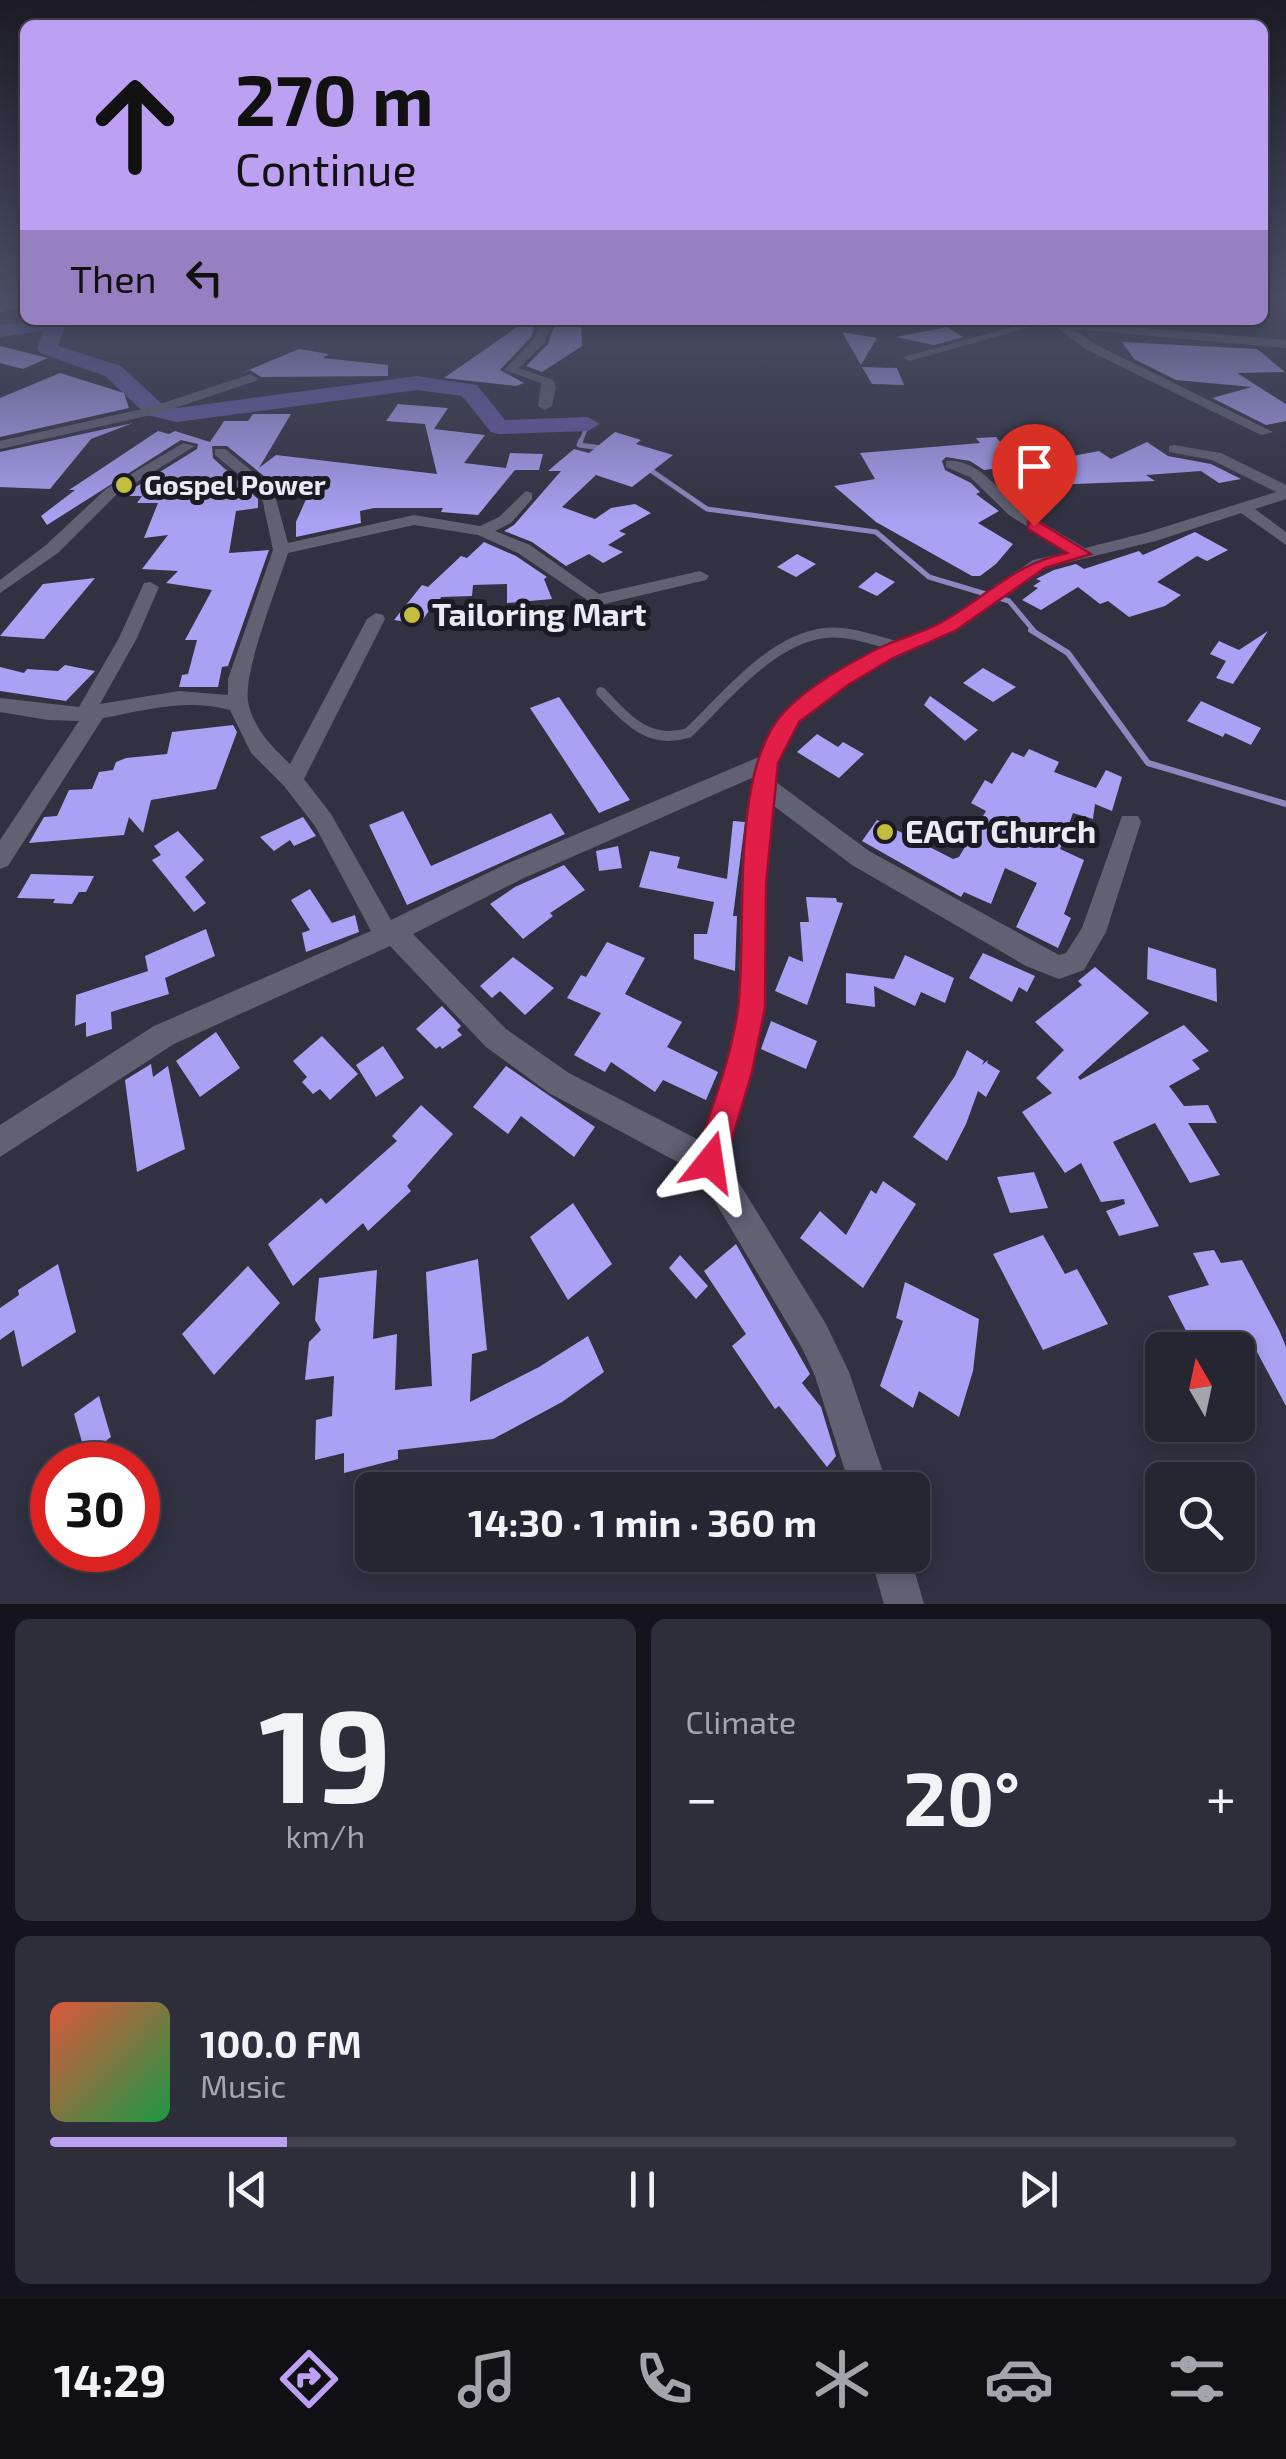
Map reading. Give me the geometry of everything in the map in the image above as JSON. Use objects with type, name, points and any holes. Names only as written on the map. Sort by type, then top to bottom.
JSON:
[{"type":"street","points":[[510,370],[546,380],[546,406]]},
{"type":"street","points":[[1140,370],[1266,432]]},
{"type":"street","points":[[0,446],[155,410],[252,378]]},
{"type":"street","points":[[0,602],[6,584],[111,492],[188,446]]},
{"type":"street","points":[[1174,450],[1216,456],[1286,492]]},
{"type":"street","points":[[220,452],[268,491],[280,550],[238,679],[238,704],[259,746],[292,780],[322,820],[390,934],[496,1038],[559,1083],[710,1162],[832,1372],[864,1472]]},
{"type":"street","points":[[950,464],[975,474],[1015,512],[1082,554]]},
{"type":"street","points":[[710,1162],[738,1072],[752,1008],[754,884],[766,774],[791,718],[841,680],[948,627],[1040,564],[1286,492]]},
{"type":"street","points":[[482,531],[505,520],[526,496]]},
{"type":"street","points":[[1244,507],[1286,540]]},
{"type":"street","points":[[280,550],[414,520],[482,531],[524,549],[596,600],[700,576]]},
{"type":"street","points":[[0,859],[55,781],[150,588]]},
{"type":"street","points":[[292,780],[376,619]]},
{"type":"street","points":[[0,705],[91,713],[170,700],[238,704]]},
{"type":"street","points":[[766,774],[792,811],[864,862],[1035,958],[1059,967],[1075,962],[1092,932],[1130,822]]},
{"type":"street","points":[[0,1142],[164,1035],[390,934],[516,871],[766,774]]},
{"type":"street","points":[[895,1572],[904,1604]]},
{"type":"lane","points":[[601,692],[644,734],[671,740],[688,733],[791,644],[818,633],[840,633],[900,648]]},
{"type":"building","points":[[249,370],[388,370],[388,376],[261,377],[250,370],[239,374]]},
{"type":"building","points":[[456,370],[500,370],[524,383],[516,386],[444,378]]},
{"type":"building","points":[[864,370],[898,370],[904,385],[872,384]]},
{"type":"building","points":[[1156,370],[1282,370],[1285,372],[1237,373],[1286,404],[1286,421],[1266,425],[1212,398],[1252,387],[1176,380]]},
{"type":"building","points":[[60,373],[124,393],[129,408],[0,437],[0,398]]},
{"type":"building","points":[[398,404],[448,408],[434,429],[485,435],[464,463],[506,468],[510,453],[543,454],[539,470],[515,470],[478,515],[441,512],[443,508],[374,508],[360,511],[361,523],[296,537],[296,522],[314,481],[275,485],[227,446],[212,446],[213,458],[258,499],[258,508],[236,511],[229,553],[269,550],[228,666],[222,667],[218,687],[179,687],[182,675],[188,674],[197,640],[185,640],[212,590],[166,583],[178,571],[142,569],[168,535],[144,538],[158,503],[137,503],[142,496],[121,496],[197,449],[198,444],[181,440],[47,525],[41,516],[75,490],[69,490],[158,431],[175,431],[210,442],[224,421],[248,421],[253,414],[291,414],[259,468],[276,455],[437,474],[425,424],[386,421]]},
{"type":"building","points":[[133,423],[91,439],[50,489],[0,487],[0,452]]},
{"type":"building","points":[[615,432],[641,440],[636,444],[673,455],[632,487],[596,475],[562,507],[595,519],[611,508],[635,504],[651,513],[619,531],[626,534],[608,545],[623,552],[603,563],[589,554],[566,566],[532,542],[504,531],[514,525],[561,471],[548,471],[574,449],[589,453]]},
{"type":"building","points":[[996,437],[1000,442],[1025,438],[1051,460],[1099,451],[1111,459],[1147,442],[1168,456],[1211,464],[1241,479],[1219,483],[1201,471],[1146,475],[1155,481],[1047,485],[1017,466],[984,470],[970,461],[946,457],[942,461],[945,470],[971,483],[980,492],[976,494],[999,511],[978,523],[1013,544],[980,576],[972,576],[876,522],[834,486],[875,479],[860,453],[980,443],[976,438]]},
{"type":"building","points":[[1195,532],[1228,550],[1207,561],[1197,556],[1157,582],[1181,595],[1165,606],[1129,617],[1108,601],[1100,604],[1078,587],[1041,610],[1022,600],[1038,588],[1033,586],[1041,581],[1036,579],[1054,570],[1076,564],[1084,569],[1139,551],[1143,555]]},
{"type":"building","points":[[484,542],[516,556],[547,577],[544,579],[552,599],[507,603],[507,584],[473,585],[472,596],[441,597],[437,609],[430,609],[420,624],[394,620],[422,585],[428,587],[461,556],[467,558]]},
{"type":"building","points":[[797,554],[816,564],[796,577],[777,567]]},
{"type":"building","points":[[876,572],[895,582],[877,596],[858,587]]},
{"type":"building","points":[[95,578],[44,639],[0,636],[43,584]]},
{"type":"building","points":[[1268,631],[1233,684],[1216,678],[1226,661],[1210,654],[1219,641],[1239,650]]},
{"type":"building","points":[[65,665],[95,671],[66,701],[0,691],[0,667],[24,673],[27,669],[58,671]]},
{"type":"building","points":[[983,668],[1016,687],[993,702],[963,683]]},
{"type":"building","points":[[930,696],[978,730],[965,741],[924,705]]},
{"type":"building","points":[[559,697],[630,800],[599,813],[530,708]]},
{"type":"building","points":[[1201,701],[1261,728],[1251,745],[1187,721]]},
{"type":"building","points":[[233,725],[237,732],[216,789],[151,800],[143,833],[129,817],[124,835],[29,843],[44,817],[57,816],[69,790],[92,789],[99,772],[113,770],[116,762],[167,754],[172,732]]},
{"type":"building","points":[[817,734],[838,747],[843,742],[864,754],[839,778],[797,752]]},
{"type":"building","points":[[1029,749],[1059,762],[1054,772],[1096,788],[1106,770],[1122,777],[1112,811],[1095,804],[1093,819],[1073,813],[1060,849],[1084,860],[1064,914],[1071,918],[1058,948],[1016,927],[1037,883],[1005,868],[991,904],[964,892],[961,897],[862,841],[877,820],[953,859],[959,857],[986,811],[971,803],[985,780],[992,784],[1012,752],[1024,757]]},
{"type":"building","points":[[403,811],[431,866],[551,813],[565,834],[407,905],[369,825]]},
{"type":"building","points":[[303,817],[316,836],[294,846],[290,840],[274,851],[260,837]]},
{"type":"building","points":[[733,821],[745,822],[733,916],[737,916],[735,971],[694,959],[694,934],[707,934],[714,902],[639,887],[650,851],[680,857],[677,868],[727,879]]},
{"type":"building","points":[[178,831],[204,860],[185,877],[206,903],[194,912],[152,860],[161,855],[154,846]]},
{"type":"building","points":[[618,846],[622,868],[599,871],[596,851]]},
{"type":"building","points":[[564,865],[585,890],[550,913],[553,916],[523,939],[490,904],[515,887]]},
{"type":"building","points":[[31,874],[94,876],[86,892],[79,892],[72,904],[53,903],[55,899],[17,898]]},
{"type":"building","points":[[310,889],[332,923],[355,915],[359,932],[306,952],[302,933],[310,930],[291,900]]},
{"type":"building","points":[[806,897],[836,898],[843,903],[807,1005],[775,991],[789,956],[803,962],[800,922],[809,922]]},
{"type":"building","points":[[206,929],[215,956],[165,978],[169,994],[111,1012],[112,1029],[86,1037],[86,1022],[75,1026],[76,995],[148,971],[145,956]]},
{"type":"building","points":[[607,942],[645,958],[625,994],[682,1022],[667,1047],[718,1072],[706,1100],[663,1080],[655,1092],[611,1062],[605,1072],[574,1055],[601,1013],[567,998],[581,975],[586,977]]},
{"type":"building","points":[[1148,947],[1216,969],[1217,1002],[1147,979]]},
{"type":"building","points":[[983,953],[1035,976],[1027,992],[1019,987],[1012,1002],[969,978]]},
{"type":"building","points":[[905,955],[954,978],[945,1003],[921,992],[915,1006],[874,986],[875,1007],[846,1003],[846,973],[894,979]]},
{"type":"building","points":[[513,957],[554,988],[525,1015],[500,991],[492,998],[480,986]]},
{"type":"building","points":[[1095,967],[1149,1013],[1078,1077],[1080,1080],[1184,1025],[1209,1051],[1192,1060],[1200,1069],[1169,1086],[1184,1106],[1208,1105],[1217,1123],[1188,1123],[1220,1175],[1190,1183],[1155,1123],[1113,1142],[1159,1226],[1119,1236],[1106,1211],[1125,1204],[1124,1199],[1101,1202],[1081,1163],[1065,1173],[1022,1112],[1052,1093],[1036,1078],[1064,1050],[1035,1022],[1082,985],[1078,981]]},
{"type":"building","points":[[442,1006],[461,1026],[457,1030],[462,1035],[436,1049],[416,1029]]},
{"type":"building","points":[[771,1021],[817,1041],[806,1069],[761,1049]]},
{"type":"building","points":[[216,1032],[240,1068],[200,1097],[176,1061]]},
{"type":"building","points":[[322,1036],[358,1074],[330,1100],[320,1089],[313,1094],[302,1082],[307,1077],[293,1061]]},
{"type":"building","points":[[383,1046],[404,1078],[376,1097],[356,1065]]},
{"type":"building","points":[[967,1050],[984,1061],[982,1065],[988,1060],[1000,1071],[986,1097],[978,1091],[947,1161],[913,1137],[955,1076]]},
{"type":"building","points":[[151,1064],[153,1077],[168,1066],[185,1149],[137,1172],[125,1080]]},
{"type":"building","points":[[506,1066],[595,1127],[574,1157],[521,1116],[508,1134],[473,1107]]},
{"type":"building","points":[[421,1105],[453,1134],[407,1186],[411,1191],[368,1231],[363,1223],[293,1286],[268,1244],[321,1198],[326,1204],[397,1141],[392,1136]]},
{"type":"building","points":[[1034,1172],[1048,1208],[1010,1213],[997,1177]]},
{"type":"building","points":[[883,1181],[916,1204],[863,1288],[800,1238],[820,1211],[846,1235],[871,1190],[876,1194]]},
{"type":"building","points":[[573,1203],[612,1264],[568,1300],[530,1237]]},
{"type":"building","points":[[1043,1235],[1065,1274],[1077,1269],[1108,1324],[1043,1350],[993,1254]]},
{"type":"building","points":[[736,1244],[810,1374],[802,1383],[821,1407],[836,1456],[827,1467],[779,1406],[775,1409],[732,1346],[746,1334],[704,1271]]},
{"type":"building","points":[[1214,1250],[1221,1263],[1242,1260],[1286,1347],[1286,1406],[1255,1348],[1255,1332],[1187,1332],[1168,1296],[1209,1285],[1193,1253]]},
{"type":"building","points":[[680,1255],[708,1286],[696,1299],[669,1268]]},
{"type":"building","points":[[478,1259],[487,1350],[472,1354],[470,1402],[539,1367],[588,1336],[604,1372],[562,1402],[493,1439],[398,1450],[398,1459],[344,1473],[344,1453],[315,1460],[316,1420],[332,1416],[334,1376],[305,1380],[309,1342],[321,1330],[315,1320],[319,1278],[377,1270],[373,1339],[397,1334],[395,1390],[432,1386],[426,1272]]},
{"type":"building","points":[[58,1264],[76,1332],[22,1367],[14,1330],[0,1340],[0,1308],[19,1295],[18,1290]]},
{"type":"building","points":[[248,1266],[280,1303],[214,1375],[182,1334]]},
{"type":"building","points":[[905,1282],[979,1319],[973,1371],[959,1417],[919,1391],[913,1408],[880,1386],[903,1321],[896,1318]]},
{"type":"building","points":[[99,1396],[111,1437],[104,1442],[82,1442],[74,1414]]},
{"type":"waterway","points":[[110,370],[155,410],[177,415],[417,383],[469,390],[499,427],[588,424]]},
{"type":"waterway","points":[[580,443],[588,424]]},
{"type":"waterway","points":[[581,440],[579,445],[602,448]]},
{"type":"waterway","points":[[646,467],[707,509],[876,532],[929,577],[1009,601],[1035,632]]},
{"type":"waterway","points":[[1031,630],[1068,653],[1148,763],[1286,804]]},
{"type":"place","name":"Gospel Power","points":[[124,485]]},
{"type":"place","name":"Tailoring Mart","points":[[412,615]]},
{"type":"place","name":"EAGT Church","points":[[885,832]]},
{"type":"route","points":[[710,1162],[738,1072],[752,1008],[754,884],[767,763],[791,718],[841,680],[886,653],[948,627],[1040,564],[1082,554],[1034,526]]}]
